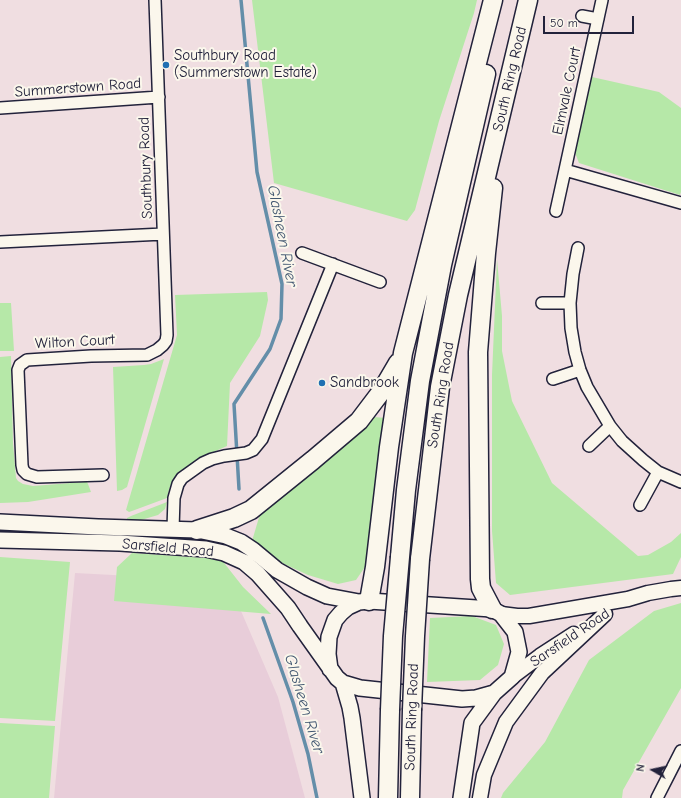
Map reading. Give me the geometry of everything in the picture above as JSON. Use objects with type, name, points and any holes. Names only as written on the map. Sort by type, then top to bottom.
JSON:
[{"type":"highway","points":[[364,601],[376,567],[389,447],[403,353],[492,0]]},
{"type":"highway","name":"South Ring Road","points":[[388,798],[390,710],[400,557],[406,490],[422,373],[442,265],[504,0]]},
{"type":"highway","name":"South Ring Road","points":[[410,798],[415,636],[420,559],[440,387],[458,295],[528,0]]},
{"type":"highway","points":[[496,612],[481,588],[480,579],[478,352],[486,253],[500,118]]},
{"type":"highway","points":[[197,530],[234,518],[251,510],[359,421],[381,392],[403,353]]},
{"type":"main road","name":"Sarsfield Road","points":[[0,522],[197,530],[226,536],[241,542],[265,559],[277,570],[307,587],[327,596],[364,601],[496,612]]},
{"type":"main road","name":"Sarsfield Road","points":[[0,540],[120,543],[206,549],[224,553],[244,562],[258,574],[288,608],[330,669],[343,683]]},
{"type":"main road","points":[[330,669],[328,654],[329,637],[336,620],[348,607],[364,601]]},
{"type":"main road","points":[[460,798],[472,723],[494,692],[512,678],[518,652],[515,632],[496,612]]},
{"type":"main road","points":[[343,683],[360,688],[462,699],[476,698],[494,692]]},
{"type":"main road","points":[[343,683],[352,718],[362,798]]},
{"type":"street","name":"Southbury Road","points":[[155,0],[167,335]]},
{"type":"street","name":"Elmvale Court","points":[[556,211],[602,0]]},
{"type":"street","points":[[582,16],[598,19]]},
{"type":"street","name":"Summerstown Road","points":[[0,108],[159,97]]},
{"type":"street","points":[[565,170],[681,203]]},
{"type":"street","points":[[0,242],[163,234]]},
{"type":"street","points":[[578,248],[573,274],[570,303],[571,328],[575,352],[587,387],[610,426],[622,441],[658,472],[680,480]]},
{"type":"street","points":[[302,253],[380,282]]},
{"type":"street","points":[[173,529],[173,506],[175,491],[182,478],[203,463],[224,456],[246,453],[254,450],[262,439],[333,264]]},
{"type":"street","points":[[542,303],[570,303]]},
{"type":"street","name":"Wilton Court","points":[[103,475],[37,477],[27,474],[22,465],[18,370],[20,365],[27,360],[153,353],[163,345],[166,341],[167,335]]},
{"type":"street","points":[[553,379],[580,370]]},
{"type":"street","points":[[590,446],[610,426]]},
{"type":"street","points":[[640,504],[658,472]]},
{"type":"street","name":"Sarsfield Road","points":[[496,612],[517,616],[529,616],[628,599],[648,593],[681,588]]},
{"type":"street","name":"Sarsfield Road","points":[[512,678],[540,656],[628,599]]},
{"type":"street","points":[[480,798],[484,775],[506,722],[542,673],[605,614]]},
{"type":"street","points":[[657,798],[681,751]]},
{"type":"shaded area","points":[[75,573],[208,580],[238,604],[278,697],[305,798],[54,798]]},
{"type":"green space","points":[[252,0],[477,0],[439,121],[415,210],[407,221],[274,183]]},
{"type":"green space","points":[[592,77],[659,92],[681,108],[680,195],[579,163],[574,150]]},
{"type":"green space","points":[[497,259],[502,316],[502,351],[512,401],[552,483],[638,556],[648,555],[671,542],[681,533],[681,557],[673,574],[510,595],[496,583],[492,531],[492,375]]},
{"type":"green space","points":[[267,292],[268,300],[260,336],[230,383],[227,446],[198,459],[177,474],[172,481],[167,498],[129,512],[126,510],[177,335],[175,295]]},
{"type":"green space","points":[[0,303],[11,303],[14,351],[0,351]]},
{"type":"green space","points":[[11,356],[13,443],[16,478],[23,484],[33,486],[87,482],[91,492],[28,502],[0,503],[0,357]]},
{"type":"green space","points":[[164,359],[127,487],[117,491],[113,367],[151,364]]},
{"type":"green space","points":[[373,417],[387,418],[369,561],[356,580],[338,584],[308,575],[282,563],[252,541],[260,514]]},
{"type":"green space","points":[[167,502],[165,509],[158,515],[141,520],[127,520],[127,518],[131,516]]},
{"type":"green space","points":[[132,553],[221,559],[243,587],[271,614],[114,601],[117,567]]},
{"type":"green space","points":[[0,557],[70,562],[55,721],[0,718]]},
{"type":"green space","points":[[681,603],[681,688],[623,790],[622,798],[501,798],[503,793],[545,742],[589,660],[654,611]]},
{"type":"green space","points":[[472,616],[496,625],[504,644],[498,665],[480,680],[427,682],[430,618]]},
{"type":"green space","points":[[0,723],[55,726],[49,798],[0,798]]},
{"type":"waterway","name":"Glasheen River","points":[[239,489],[234,404],[270,349],[281,319],[282,284],[257,172],[241,0]]},
{"type":"waterway","name":"Glasheen River","points":[[263,618],[293,702],[308,754],[317,798]]},
{"type":"place","name":"Southbury Road (Summerstown Estate)","points":[[166,65]]},
{"type":"place","name":"Sandbrook","points":[[322,383]]}]
